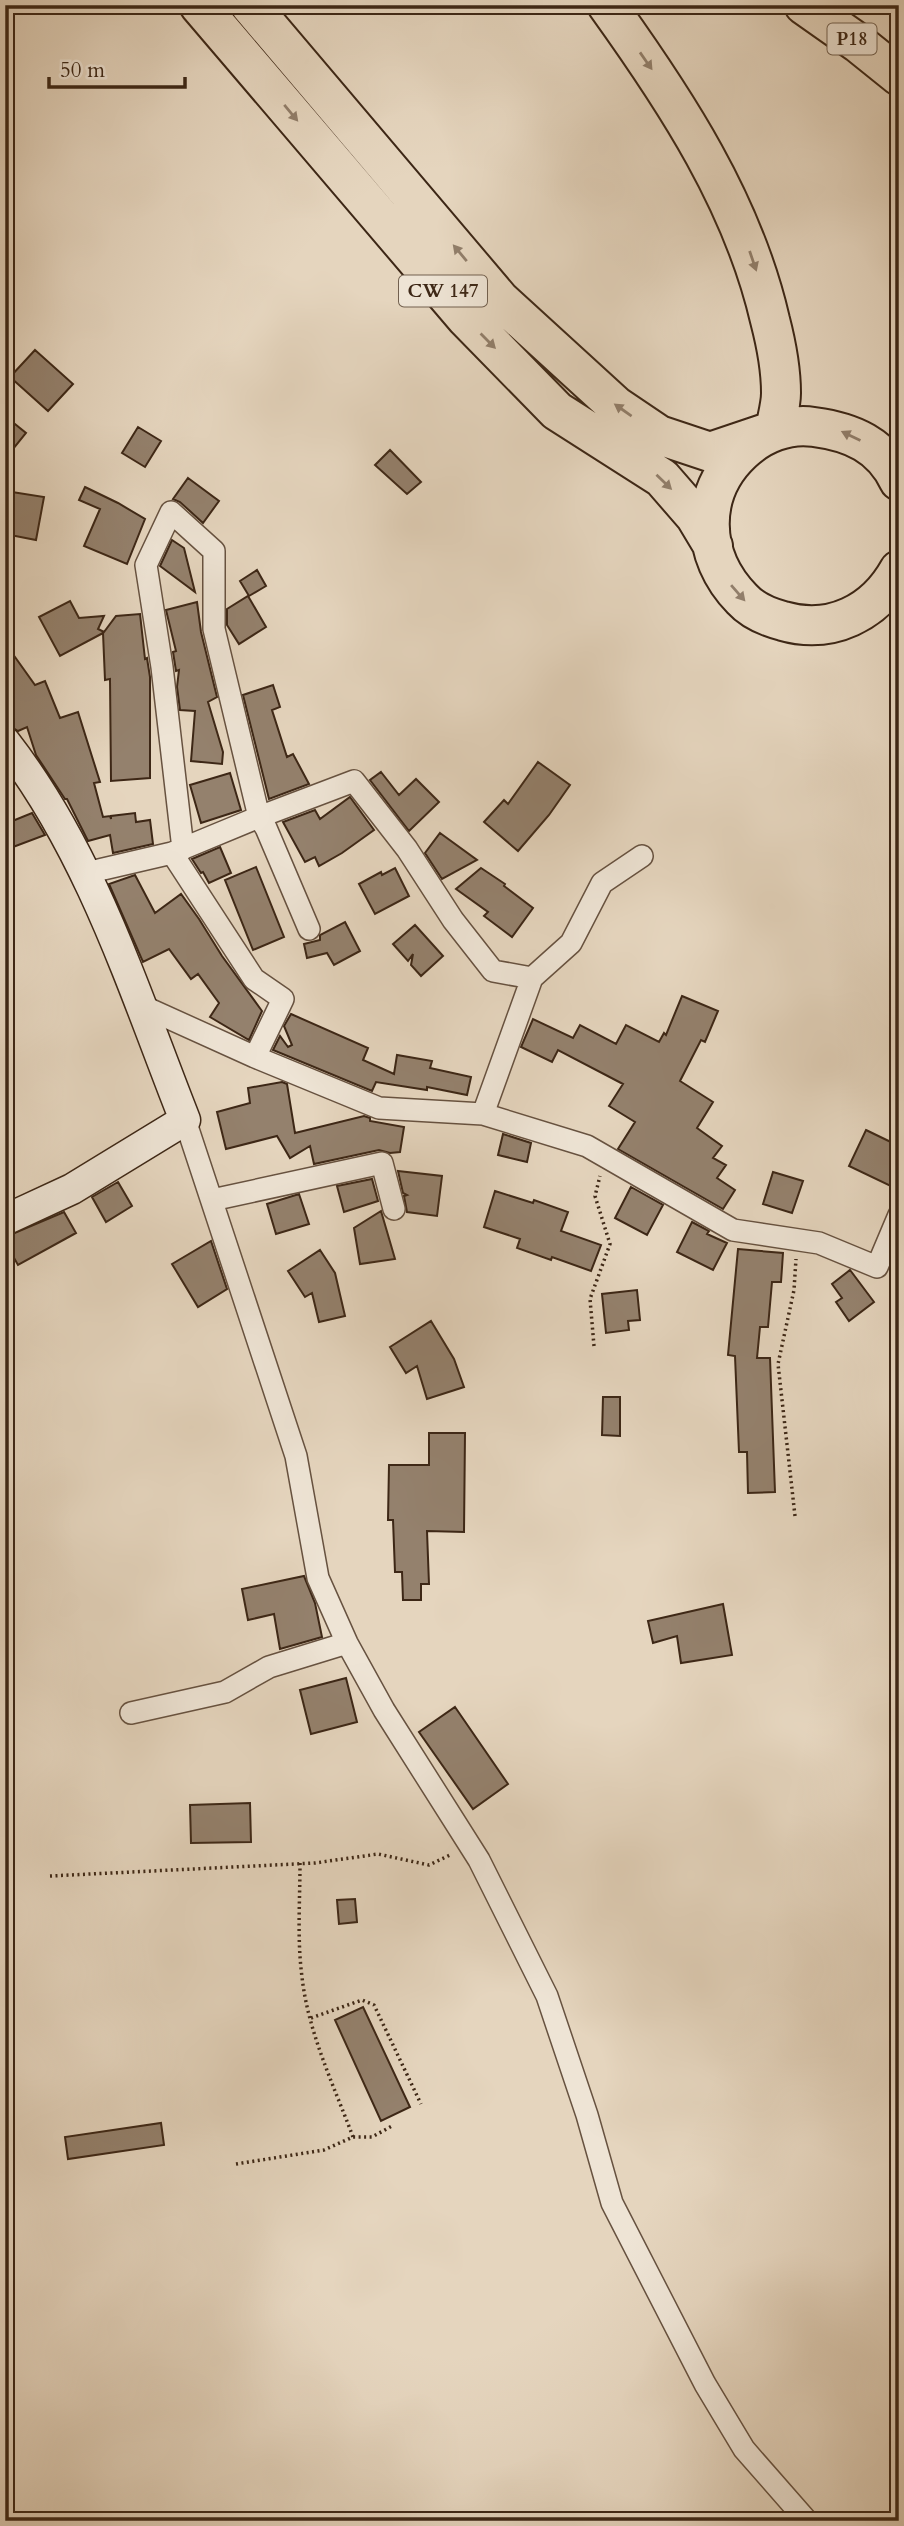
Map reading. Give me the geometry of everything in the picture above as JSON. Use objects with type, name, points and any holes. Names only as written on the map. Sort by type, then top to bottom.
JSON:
[{"type":"highway","name":"CW 147","points":[[199,5],[466,318],[558,411],[662,478],[695,516],[712,546]]},
{"type":"highway","name":"CW 147","points":[[250,5],[500,300],[616,406],[659,435],[710,452],[775,430]]},
{"type":"highway","points":[[607,5],[650,66],[699,145],[742,229],[763,290],[777,348],[781,394],[775,430]]},
{"type":"highway","name":"P18","points":[[804,5],[899,76]]},
{"type":"highway","points":[[899,481],[893,469],[870,445],[840,430],[807,426],[775,430],[748,446],[728,466],[713,494],[709,519],[712,546],[723,575],[736,592],[768,617],[799,626],[830,624],[883,608],[889,587],[899,570]]},
{"type":"street","points":[[255,1057],[283,999],[254,979],[177,851],[162,667],[146,565],[171,512],[214,551],[214,629],[259,817],[309,929]]},
{"type":"street","points":[[5,741],[28,771],[86,873],[185,1120],[296,1456],[318,1578],[347,1643],[384,1710],[468,1843],[547,1996],[587,2115],[611,2203],[705,2384],[744,2449],[807,2521]]},
{"type":"street","points":[[86,873],[177,851],[354,781],[407,849],[453,920],[493,971],[532,978]]},
{"type":"street","points":[[483,1114],[532,978],[571,943],[602,883],[642,856]]},
{"type":"street","points":[[140,1005],[255,1057],[379,1108],[483,1114],[587,1146],[733,1230],[819,1242],[877,1266],[899,1215]]},
{"type":"street","points":[[5,1220],[72,1189],[185,1120]]},
{"type":"street","points":[[212,1200],[383,1163],[394,1209]]},
{"type":"street","points":[[131,1713],[225,1692],[269,1667],[347,1643]]},
{"type":"path","points":[[594,1346],[590,1299],[610,1244],[595,1196],[605,1157]]},
{"type":"path","points":[[795,1516],[778,1364],[794,1290],[797,1239]]},
{"type":"path","points":[[50,1876],[300,1863],[378,1854],[429,1865],[448,1857],[468,1843]]},
{"type":"path","points":[[300,1863],[302,1977],[311,2018],[353,2137]]},
{"type":"path","points":[[311,2018],[362,2000],[374,2006],[421,2104]]},
{"type":"path","points":[[236,2164],[324,2150],[353,2137],[372,2137],[392,2126]]},
{"type":"building","points":[[35,350],[73,384],[48,411],[10,377]]},
{"type":"building","points":[[5,416],[26,433],[5,459]]},
{"type":"building","points":[[138,427],[161,441],[145,467],[122,453]]},
{"type":"building","points":[[390,450],[421,482],[407,494],[375,465]]},
{"type":"building","points":[[188,478],[219,501],[203,523],[173,499]]},
{"type":"building","points":[[85,487],[145,519],[127,564],[84,546],[100,509],[79,500]]},
{"type":"building","points":[[12,492],[44,497],[36,540],[5,534]]},
{"type":"building","points":[[172,540],[184,548],[195,592],[160,566]]},
{"type":"building","points":[[257,570],[266,586],[249,596],[240,581]]},
{"type":"building","points":[[248,596],[266,627],[239,644],[227,625],[227,609]]},
{"type":"building","points":[[70,601],[79,618],[104,616],[98,629],[104,632],[116,616],[140,614],[145,659],[147,658],[150,677],[150,778],[111,781],[110,679],[105,680],[103,633],[60,656],[39,617]]},
{"type":"building","points":[[197,602],[201,632],[217,697],[208,702],[223,752],[222,764],[191,761],[195,711],[180,710],[177,687],[179,670],[176,671],[173,652],[176,651],[166,610]]},
{"type":"building","points":[[5,643],[35,685],[45,681],[60,718],[78,712],[100,782],[94,783],[103,817],[110,816],[111,819],[111,816],[135,813],[136,822],[150,820],[153,844],[113,853],[110,835],[88,841],[67,799],[36,755],[27,727],[18,731],[10,726],[5,715]]},
{"type":"building","points":[[273,685],[280,707],[272,710],[287,757],[293,754],[309,784],[269,799],[243,695]]},
{"type":"building","points":[[538,762],[570,785],[518,851],[484,822],[504,800],[508,804]]},
{"type":"building","points":[[381,772],[399,795],[416,779],[439,802],[409,831],[370,780]]},
{"type":"building","points":[[230,773],[241,810],[201,823],[190,785]]},
{"type":"building","points":[[350,797],[374,830],[319,866],[315,857],[305,862],[283,822],[315,810],[320,819]]},
{"type":"building","points":[[32,813],[45,835],[5,850],[5,824]]},
{"type":"building","points":[[440,833],[477,860],[442,879],[425,853]]},
{"type":"building","points":[[220,847],[231,873],[209,883],[192,859]]},
{"type":"building","points":[[256,867],[284,937],[253,950],[225,880]]},
{"type":"building","points":[[395,868],[409,896],[375,914],[359,884]]},
{"type":"building","points":[[481,868],[533,908],[512,937],[484,916],[488,912],[456,889]]},
{"type":"building","points":[[135,875],[155,913],[181,894],[199,919],[262,1011],[249,1040],[210,1017],[219,1003],[198,974],[191,979],[169,949],[143,962],[109,884]]},
{"type":"building","points":[[345,922],[360,951],[334,965],[327,953],[307,958],[304,944],[320,940],[320,935]]},
{"type":"building","points":[[415,925],[443,956],[421,976],[411,965],[413,954],[408,961],[393,944]]},
{"type":"building","points":[[682,996],[718,1011],[705,1042],[701,1040],[680,1081],[713,1102],[697,1128],[722,1146],[713,1158],[726,1165],[717,1178],[735,1190],[723,1209],[618,1149],[635,1122],[609,1106],[623,1084],[558,1050],[552,1062],[521,1047],[533,1019],[573,1038],[580,1025],[616,1044],[626,1025],[659,1042],[664,1033],[666,1035]]},
{"type":"building","points":[[291,1014],[368,1048],[363,1060],[394,1074],[397,1055],[432,1061],[430,1068],[471,1077],[467,1095],[427,1087],[427,1090],[376,1082],[372,1091],[273,1050],[280,1036],[288,1047],[292,1045],[284,1026]]},
{"type":"building","points":[[282,1082],[287,1084],[295,1133],[364,1116],[370,1118],[370,1121],[404,1127],[400,1152],[379,1150],[314,1164],[310,1146],[290,1158],[277,1136],[226,1149],[217,1112],[250,1103],[248,1088]]},
{"type":"building","points":[[866,1130],[899,1146],[899,1190],[849,1166]]},
{"type":"building","points":[[503,1134],[531,1143],[527,1162],[498,1155]]},
{"type":"building","points":[[398,1171],[442,1176],[437,1216],[407,1212],[404,1196],[407,1195],[403,1193]]},
{"type":"building","points":[[773,1172],[803,1181],[792,1213],[763,1204]]},
{"type":"building","points":[[372,1179],[378,1201],[344,1212],[337,1186]]},
{"type":"building","points":[[118,1182],[132,1206],[106,1222],[92,1197]]},
{"type":"building","points":[[631,1187],[663,1205],[647,1235],[615,1218]]},
{"type":"building","points":[[495,1191],[533,1203],[534,1200],[568,1212],[561,1231],[601,1245],[591,1271],[517,1248],[520,1239],[484,1227]]},
{"type":"building","points":[[299,1194],[309,1224],[276,1234],[267,1204]]},
{"type":"building","points":[[381,1211],[395,1259],[360,1264],[354,1228]]},
{"type":"building","points":[[64,1212],[76,1233],[18,1265],[5,1242],[5,1237]]},
{"type":"building","points":[[692,1222],[709,1231],[707,1234],[727,1243],[713,1270],[677,1252]]},
{"type":"building","points":[[211,1241],[227,1289],[198,1307],[172,1264]]},
{"type":"building","points":[[738,1249],[783,1253],[781,1282],[772,1282],[768,1327],[760,1327],[757,1358],[770,1358],[775,1492],[748,1493],[747,1452],[739,1452],[735,1356],[728,1355]]},
{"type":"building","points":[[320,1250],[335,1273],[345,1316],[319,1322],[312,1293],[305,1297],[288,1271]]},
{"type":"building","points":[[850,1270],[874,1302],[849,1321],[836,1302],[842,1298],[832,1284]]},
{"type":"building","points":[[637,1290],[640,1320],[628,1321],[629,1330],[606,1333],[602,1294]]},
{"type":"building","points":[[431,1321],[454,1359],[464,1387],[427,1399],[417,1366],[406,1373],[390,1347]]},
{"type":"building","points":[[603,1397],[620,1397],[620,1436],[602,1435]]},
{"type":"building","points":[[429,1433],[465,1433],[464,1532],[427,1531],[429,1584],[421,1584],[421,1600],[403,1600],[402,1572],[395,1572],[393,1520],[388,1520],[389,1465],[429,1465]]},
{"type":"building","points":[[304,1576],[315,1603],[322,1637],[280,1649],[274,1614],[248,1620],[242,1589]]},
{"type":"building","points":[[723,1604],[732,1655],[681,1663],[677,1636],[653,1643],[648,1621]]},
{"type":"building","points":[[346,1678],[357,1722],[311,1734],[300,1690]]},
{"type":"building","points":[[455,1707],[508,1784],[473,1809],[419,1732]]},
{"type":"building","points":[[250,1803],[251,1842],[191,1843],[190,1805]]},
{"type":"building","points":[[355,1899],[357,1922],[339,1924],[337,1900]]},
{"type":"building","points":[[363,2007],[410,2107],[381,2121],[335,2020]]},
{"type":"building","points":[[161,2123],[164,2145],[68,2159],[65,2137]]}]
